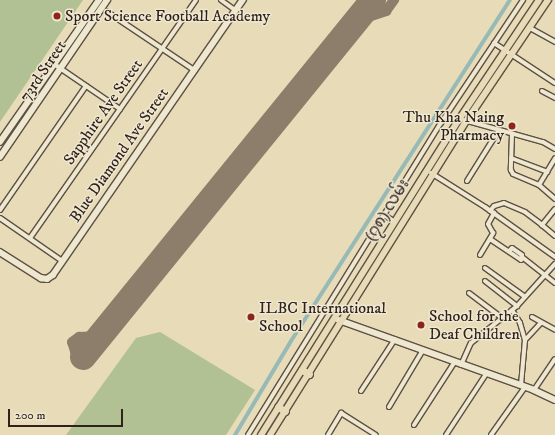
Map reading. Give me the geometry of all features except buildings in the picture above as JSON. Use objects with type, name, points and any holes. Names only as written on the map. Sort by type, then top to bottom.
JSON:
[{"type":"highway","points":[[302,370],[309,374]]},
{"type":"main road","name":"(၇၈) လမ်း","points":[[270,435],[302,370],[335,320],[460,118],[539,0]]},
{"type":"main road","name":"(၇၈) လမ်း","points":[[260,435],[309,374],[467,120],[548,0]]},
{"type":"street","points":[[0,142],[99,0]]},
{"type":"street","name":"73rd Street","points":[[0,157],[107,0]]},
{"type":"street","name":"Sapphire Ave Street","points":[[30,238],[196,0]]},
{"type":"street","points":[[221,0],[235,10]]},
{"type":"street","name":"Blue Diamond Ave Street","points":[[0,252],[41,278],[47,279],[53,275],[243,0]]},
{"type":"street","points":[[248,435],[384,215],[523,0]]},
{"type":"street","points":[[106,11],[194,70]]},
{"type":"street","points":[[530,28],[555,42]]},
{"type":"street","points":[[494,43],[555,83]]},
{"type":"street","points":[[54,64],[120,110]]},
{"type":"street","points":[[0,210],[86,86]]},
{"type":"street","points":[[542,91],[555,98]]},
{"type":"street","points":[[460,118],[543,142],[555,149]]},
{"type":"street","points":[[467,181],[499,130]]},
{"type":"street","points":[[512,134],[511,158],[513,174],[539,185],[555,199]]},
{"type":"street","points":[[511,158],[547,172]]},
{"type":"street","points":[[539,185],[555,158]]},
{"type":"street","points":[[427,170],[492,212],[555,257]]},
{"type":"street","points":[[480,255],[493,231],[488,224],[494,206],[504,203],[525,212],[555,236]]},
{"type":"street","points":[[542,225],[555,209]]},
{"type":"street","points":[[384,215],[395,222]]},
{"type":"street","points":[[0,218],[62,261]]},
{"type":"street","points":[[490,239],[519,260],[522,257],[545,273],[555,283]]},
{"type":"street","points":[[461,365],[471,343],[500,317],[517,306],[545,273],[555,264]]},
{"type":"street","points":[[485,268],[525,297]]},
{"type":"street","points":[[485,281],[517,306]]},
{"type":"street","points":[[469,294],[500,317]]},
{"type":"street","points":[[491,435],[523,386],[525,340],[520,323],[512,310]]},
{"type":"street","points":[[532,317],[555,330]]},
{"type":"street","points":[[335,320],[343,321],[395,339],[454,363],[534,390],[555,400]]},
{"type":"street","points":[[525,340],[541,323]]},
{"type":"street","points":[[361,391],[395,339]]},
{"type":"street","points":[[389,407],[423,350]]},
{"type":"street","points":[[534,390],[555,359]]},
{"type":"street","points":[[414,426],[454,363]]},
{"type":"street","points":[[446,435],[486,374]]},
{"type":"street","points":[[328,435],[341,413],[376,435]]},
{"type":"green space","points":[[0,0],[83,0],[0,122]]},
{"type":"green space","points":[[160,332],[255,390],[226,435],[66,435],[136,338]]},
{"type":"waterway","points":[[235,435],[291,341],[510,0]]},
{"type":"taxiway","points":[[356,21],[386,11],[394,0]]},
{"type":"taxiway","points":[[83,357],[75,351],[72,342],[79,337],[100,336]]},
{"type":"runway","points":[[83,357],[373,0]]},
{"type":"place","name":"Sport Science Football Academy","points":[[57,16]]},
{"type":"place","name":"Thu Kha Naing Pharmacy","points":[[512,126]]},
{"type":"place","name":"ILBC International School","points":[[251,317]]},
{"type":"place","name":"School for the Deaf Children","points":[[421,325]]}]
